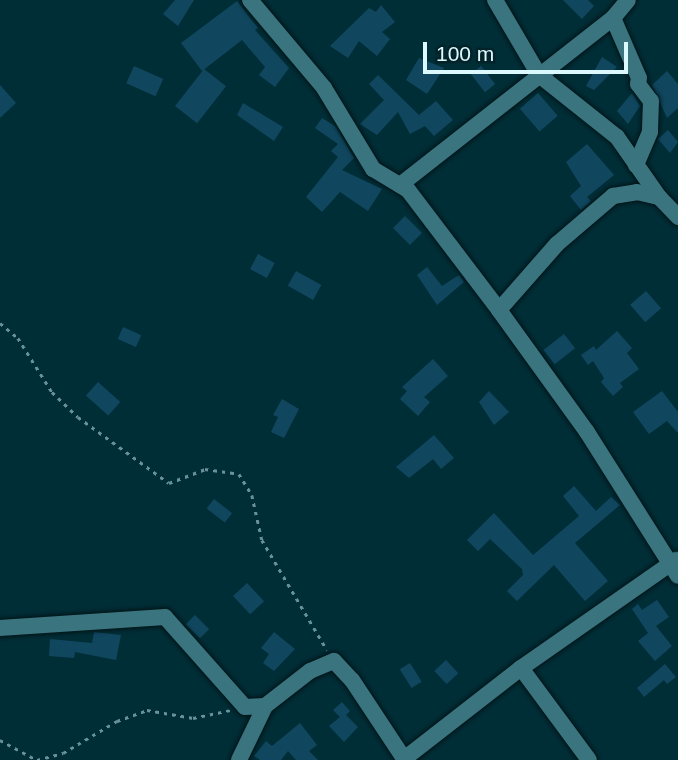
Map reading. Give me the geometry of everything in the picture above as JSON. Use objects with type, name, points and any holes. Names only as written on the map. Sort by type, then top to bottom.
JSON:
[{"type":"street","points":[[239,760],[265,706],[310,671],[334,661],[352,680],[405,760],[522,668],[675,566],[587,432],[499,310],[400,185],[373,169],[324,88],[250,0]]},
{"type":"street","points":[[495,0],[540,75],[617,137],[659,197],[678,217]]},
{"type":"street","points":[[400,185],[613,18],[628,0]]},
{"type":"street","points":[[613,18],[639,78],[638,85],[651,101],[650,132],[636,165]]},
{"type":"street","points":[[499,310],[557,244],[600,204],[637,192],[659,197]]},
{"type":"street","points":[[0,628],[165,617],[245,707],[265,706]]},
{"type":"street","points":[[522,668],[589,760]]},
{"type":"path","points":[[0,323],[18,338],[52,392],[78,417],[169,483],[205,469],[239,474],[252,495],[262,540],[334,661]]},
{"type":"path","points":[[0,740],[37,760],[63,753],[117,721],[147,710],[192,718],[245,707]]},
{"type":"building","points":[[175,0],[194,0],[178,26],[163,14]]},
{"type":"building","points":[[563,0],[588,0],[594,6],[582,19]]},
{"type":"building","points":[[237,1],[258,28],[255,30],[289,68],[275,87],[259,75],[265,67],[242,40],[202,71],[181,43]]},
{"type":"building","points":[[381,5],[395,22],[382,32],[390,39],[377,56],[359,41],[348,58],[330,46],[369,8],[376,12]]},
{"type":"building","points":[[602,57],[617,67],[594,90],[586,86]]},
{"type":"building","points":[[419,58],[444,68],[427,94],[406,80]]},
{"type":"building","points":[[134,66],[163,79],[156,96],[126,83]]},
{"type":"building","points":[[481,66],[495,84],[485,92],[471,74]]},
{"type":"building","points":[[204,69],[226,86],[197,123],[175,106]]},
{"type":"building","points":[[667,71],[678,84],[678,108],[667,118],[652,85]]},
{"type":"building","points":[[378,75],[419,115],[436,101],[453,120],[434,136],[425,126],[410,134],[398,112],[377,135],[360,124],[384,100],[369,84]]},
{"type":"building","points":[[0,85],[16,103],[0,118]]},
{"type":"building","points":[[538,93],[558,116],[540,131],[520,109]]},
{"type":"building","points":[[632,93],[640,106],[628,124],[617,111]]},
{"type":"building","points":[[243,103],[283,127],[274,141],[237,115]]},
{"type":"building","points":[[322,118],[335,126],[354,158],[342,170],[382,189],[368,211],[340,192],[322,212],[306,197],[338,157],[331,151],[338,144],[315,128]]},
{"type":"building","points":[[668,130],[678,142],[670,153],[658,139]]},
{"type":"building","points":[[587,144],[614,175],[587,197],[591,201],[581,210],[570,196],[581,186],[566,162]]},
{"type":"building","points":[[405,216],[422,233],[410,245],[393,228]]},
{"type":"building","points":[[258,254],[275,263],[267,278],[250,269]]},
{"type":"building","points":[[427,267],[442,286],[459,275],[464,282],[437,305],[417,275]]},
{"type":"building","points":[[296,271],[321,285],[313,300],[288,286]]},
{"type":"building","points":[[646,291],[661,308],[645,322],[630,305]]},
{"type":"building","points":[[123,327],[141,335],[136,347],[118,339]]},
{"type":"building","points":[[617,331],[632,348],[627,353],[639,369],[620,383],[623,387],[613,396],[601,382],[604,378],[593,361],[588,365],[581,355],[594,346],[596,350]]},
{"type":"building","points":[[564,334],[575,348],[555,364],[544,350]]},
{"type":"building","points":[[433,359],[448,376],[424,397],[430,402],[418,416],[400,399],[407,391],[402,387]]},
{"type":"building","points":[[98,382],[120,402],[108,415],[86,395]]},
{"type":"building","points":[[489,391],[509,412],[494,425],[479,402]]},
{"type":"building","points":[[662,391],[678,412],[678,433],[667,421],[649,434],[633,412]]},
{"type":"building","points":[[282,399],[299,409],[284,438],[271,432],[278,417],[273,415]]},
{"type":"building","points":[[434,435],[454,458],[441,469],[433,459],[409,478],[396,467]]},
{"type":"building","points":[[574,486],[596,511],[611,497],[620,505],[575,543],[608,581],[585,601],[554,565],[517,601],[507,591],[523,575],[522,569],[490,539],[478,551],[467,540],[494,513],[533,555],[579,516],[563,496]]},
{"type":"building","points":[[214,499],[232,513],[225,523],[207,508]]},
{"type":"building","points":[[247,583],[264,601],[250,614],[233,596]]},
{"type":"building","points":[[657,600],[669,617],[656,626],[672,646],[655,661],[638,641],[648,633],[632,609],[638,604],[642,610]]},
{"type":"building","points":[[195,615],[209,629],[200,638],[186,624]]},
{"type":"building","points":[[94,632],[121,635],[116,660],[75,652],[74,658],[49,656],[50,639],[92,643]]},
{"type":"building","points":[[274,632],[295,649],[274,671],[263,663],[269,654],[261,648]]},
{"type":"building","points":[[446,660],[458,673],[447,684],[434,671]]},
{"type":"building","points":[[410,663],[422,682],[411,688],[400,669]]},
{"type":"building","points":[[665,664],[676,677],[667,684],[664,680],[644,697],[637,688]]},
{"type":"building","points":[[342,702],[350,711],[346,715],[358,727],[344,742],[329,726],[340,717],[333,710]]},
{"type":"building","points":[[300,723],[317,745],[309,751],[318,760],[296,760],[288,751],[281,760],[260,760],[254,756],[266,741],[272,746]]}]
